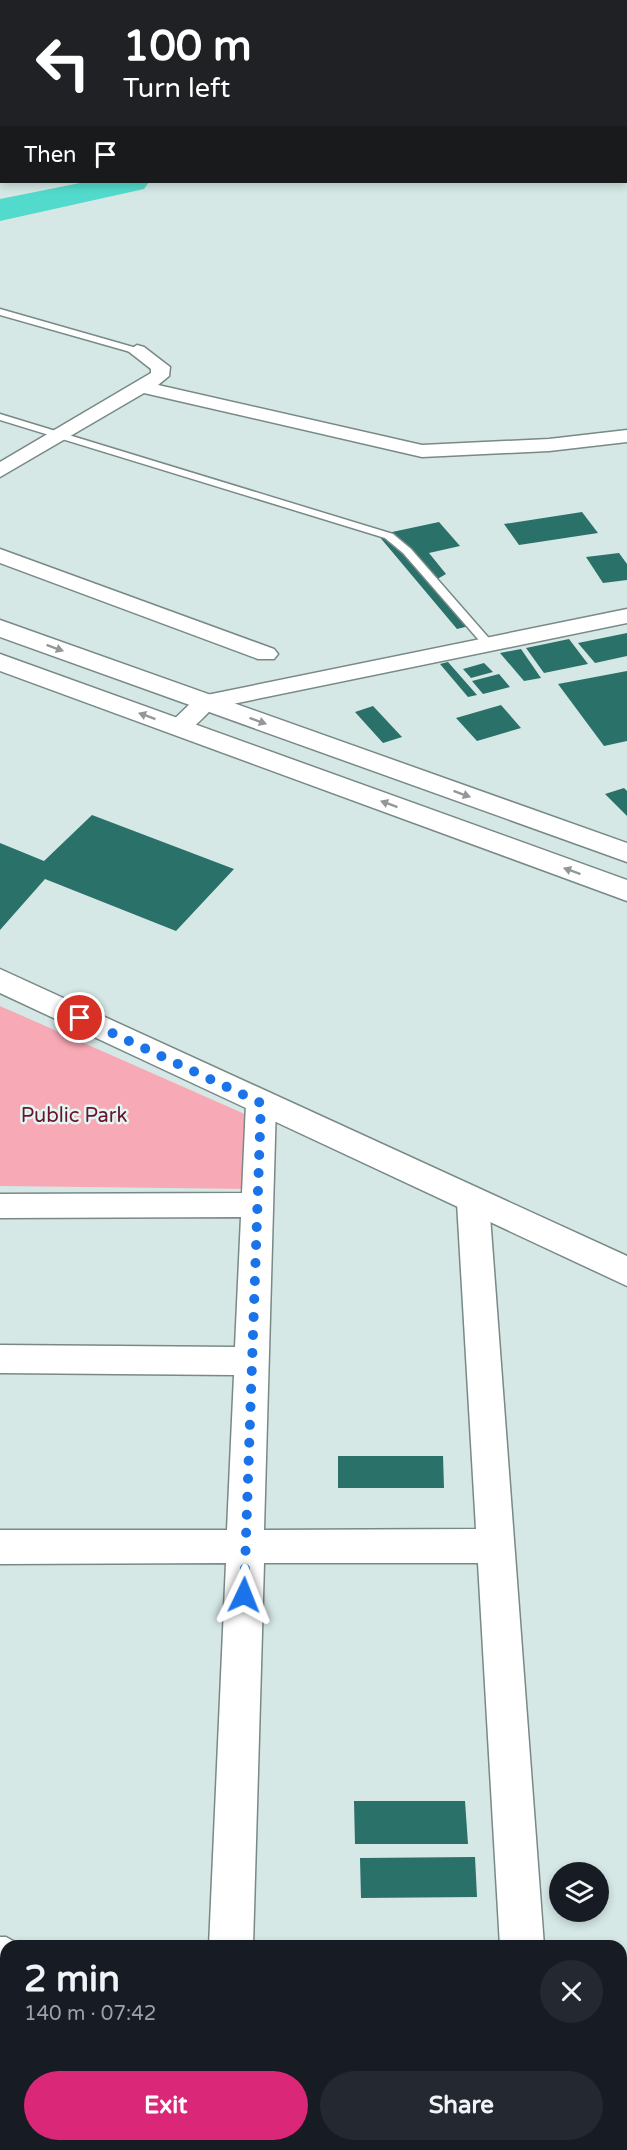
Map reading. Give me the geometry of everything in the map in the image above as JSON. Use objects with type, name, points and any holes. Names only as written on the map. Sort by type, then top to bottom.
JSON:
[{"type":"street","points":[[0,471],[58,434],[160,376],[161,367],[137,351]]},
{"type":"street","points":[[141,387],[422,451],[549,445],[627,436]]},
{"type":"street","points":[[0,556],[266,654]]},
{"type":"street","points":[[178,727],[205,702],[627,616]]},
{"type":"street","points":[[0,628],[627,853]]},
{"type":"street","points":[[0,662],[627,891]]},
{"type":"street","points":[[0,980],[627,1272]]},
{"type":"street","points":[[231,1940],[261,1103]]},
{"type":"street","points":[[473,1202],[522,1940]]},
{"type":"street","points":[[0,1206],[257,1205]]},
{"type":"street","points":[[0,1359],[252,1361]]},
{"type":"street","points":[[0,1547],[496,1546]]},
{"type":"lane","points":[[0,312],[137,351]]},
{"type":"lane","points":[[0,417],[389,536],[407,551],[488,644]]},
{"type":"green space","name":"Public Park","points":[[0,1006],[247,1115],[252,1189],[0,1186]]},
{"type":"building","points":[[582,512],[598,533],[519,545],[504,524]]},
{"type":"building","points":[[439,522],[460,546],[429,553],[446,574],[434,581],[473,625],[457,629],[378,535]]},
{"type":"building","points":[[619,553],[627,564],[627,580],[603,583],[586,557]]},
{"type":"building","points":[[627,633],[627,656],[595,663],[578,643]]},
{"type":"building","points":[[569,639],[588,664],[544,673],[526,648]]},
{"type":"building","points":[[521,649],[541,678],[524,681],[500,653]]},
{"type":"building","points":[[448,662],[477,695],[468,697],[440,664]]},
{"type":"building","points":[[484,663],[493,672],[471,678],[463,669]]},
{"type":"building","points":[[627,671],[627,741],[604,746],[558,684]]},
{"type":"building","points":[[499,674],[510,687],[483,694],[472,681]]},
{"type":"building","points":[[501,705],[521,728],[477,741],[456,718]]},
{"type":"building","points":[[373,706],[402,737],[383,743],[355,712]]},
{"type":"building","points":[[624,788],[627,791],[627,816],[605,794]]},
{"type":"building","points":[[92,815],[234,869],[176,931],[45,879],[0,930],[0,843],[44,861]]},
{"type":"building","points":[[338,1456],[443,1456],[444,1488],[338,1488]]},
{"type":"building","points":[[354,1801],[465,1801],[468,1844],[355,1844]]},
{"type":"building","points":[[475,1857],[477,1897],[361,1898],[360,1858]]},
{"type":"waterway","points":[[0,210],[127,183]]},
{"type":"route","points":[[80,1018],[261,1103],[244,1595]]}]
